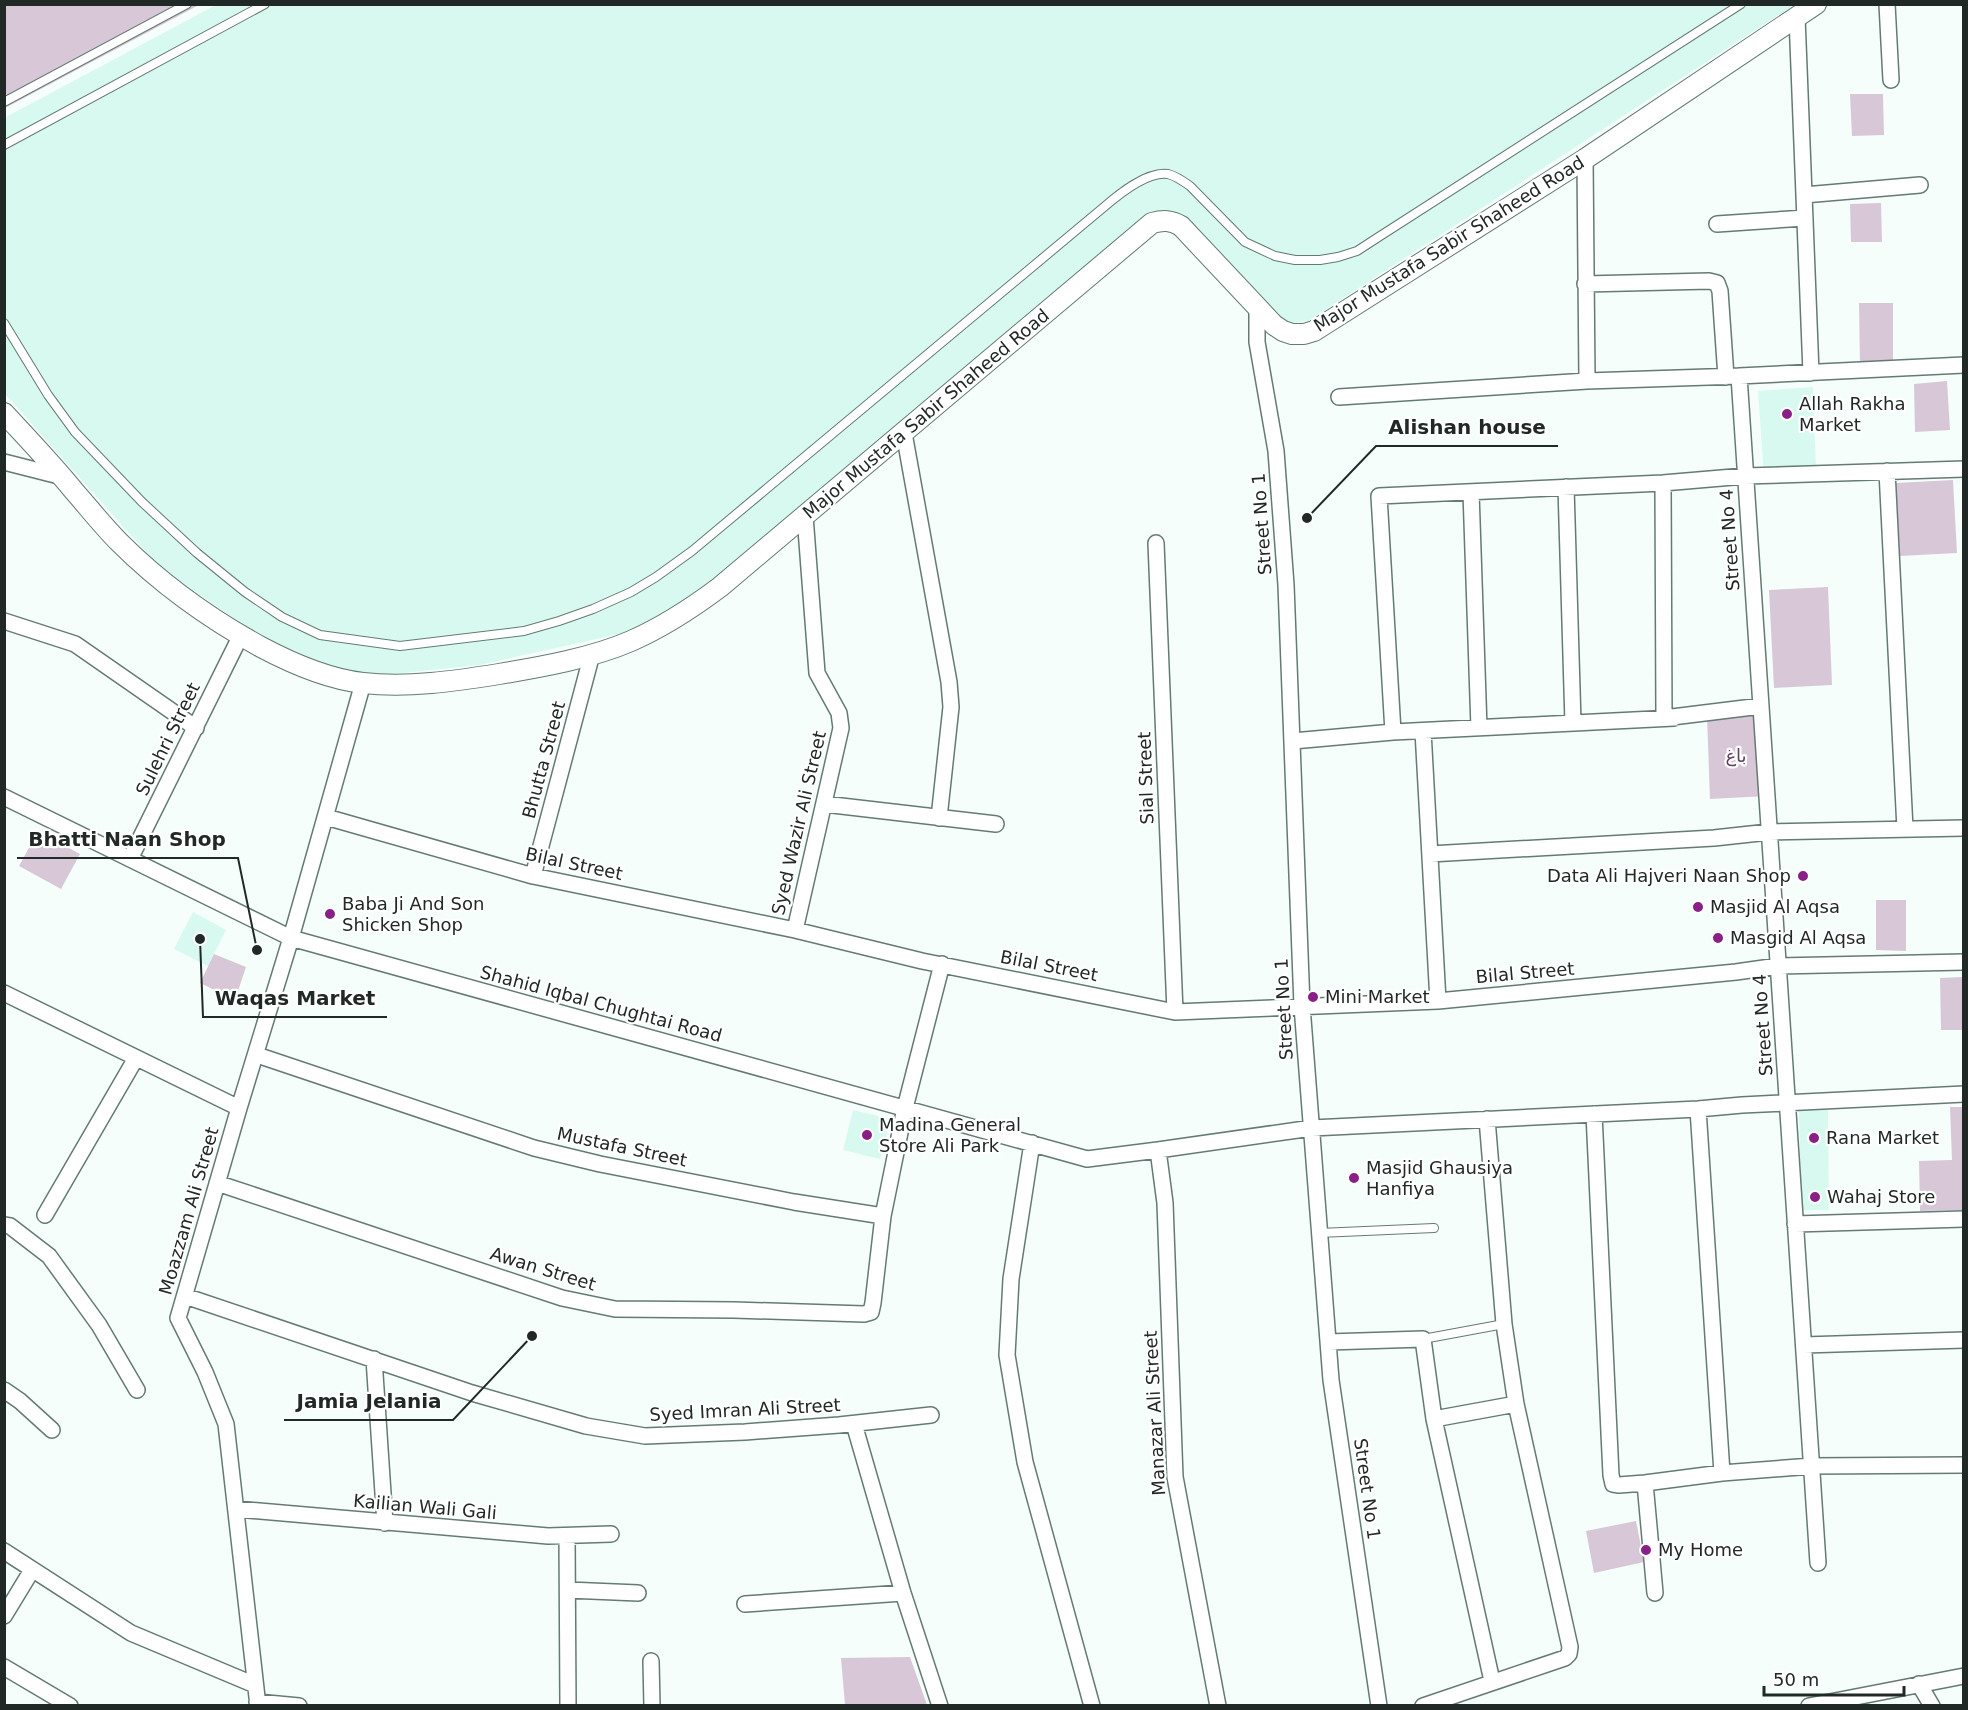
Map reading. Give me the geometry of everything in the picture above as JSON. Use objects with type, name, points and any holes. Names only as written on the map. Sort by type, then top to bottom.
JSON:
[{"type":"street","name":"Major Mustafa Sabir Shaheed Road","points":[[4,413],[119,542],[163,581],[193,604],[280,657],[320,674],[363,683],[400,685],[518,671],[592,654],[631,641],[681,615],[720,587],[1152,223],[1163,220],[1181,225],[1257,308],[1282,331],[1304,334],[1314,331],[1585,159],[1816,4]]},
{"type":"street","points":[[1887,4],[1891,80]]},
{"type":"street","points":[[1797,17],[1811,373]]},
{"type":"street","points":[[1585,159],[1587,381]]},
{"type":"street","points":[[1804,195],[1920,185]]},
{"type":"street","points":[[1717,224],[1805,218]]},
{"type":"street","name":"Street No 4","points":[[1586,284],[1709,281],[1717,283],[1720,291],[1745,476],[1818,1563]]},
{"type":"street","name":"Street No 1","points":[[1257,308],[1257,342],[1276,451],[1286,585],[1302,1006],[1331,1380],[1379,1706]]},
{"type":"street","points":[[1339,397],[1587,381],[1733,377],[1964,365]]},
{"type":"street","points":[[903,433],[949,682],[951,707],[939,818]]},
{"type":"street","points":[[4,462],[63,477]]},
{"type":"street","points":[[1393,732],[1379,496],[1663,483],[1745,476],[1964,469]]},
{"type":"street","points":[[1887,471],[1905,829]]},
{"type":"street","points":[[1663,483],[1664,718]]},
{"type":"street","points":[[1566,487],[1573,723]]},
{"type":"street","points":[[1471,492],[1479,728]]},
{"type":"street","name":"Syed Wazir Ali Street","points":[[795,930],[841,728],[839,713],[817,673],[805,516]]},
{"type":"street","name":"Sial Street","points":[[1156,543],[1175,1012]]},
{"type":"street","points":[[4,621],[75,644],[196,728]]},
{"type":"street","name":"Sulehri Street","points":[[130,859],[241,635]]},
{"type":"street","name":"Bhutta Street","points":[[532,876],[592,654]]},
{"type":"street","points":[[291,938],[363,683]]},
{"type":"street","points":[[1664,718],[1761,706]]},
{"type":"street","points":[[1293,741],[1393,732],[1707,716]]},
{"type":"street","points":[[1423,731],[1438,1001]]},
{"type":"street","name":"Shahid Iqbal Chughtai Road","points":[[4,797],[291,938],[1087,1159],[1312,1128],[1964,1094]]},
{"type":"street","points":[[824,804],[996,824]]},
{"type":"street","name":"Bilal Street","points":[[326,817],[532,876],[1175,1012],[1438,1001],[1778,966],[1964,962]]},
{"type":"street","points":[[1430,854],[1714,838],[1769,832],[1964,828]]},
{"type":"street","name":"Moazzam Ali Street","points":[[257,1704],[226,1424],[205,1372],[178,1318],[291,938]]},
{"type":"street","points":[[883,1216],[905,1108],[942,964]]},
{"type":"street","points":[[4,993],[239,1107]]},
{"type":"street","name":"Mustafa Street","points":[[256,1054],[534,1148],[600,1164],[794,1202],[883,1216]]},
{"type":"street","points":[[45,1215],[136,1058]]},
{"type":"street","points":[[1698,1109],[1722,1473]]},
{"type":"street","points":[[1594,1114],[1613,1484],[1645,1483],[1722,1473],[1812,1466],[1964,1465]]},
{"type":"street","points":[[1423,1706],[1565,1658],[1569,1654],[1570,1647],[1516,1404],[1504,1324],[1487,1119]]},
{"type":"street","points":[[1032,1143],[1011,1279],[1007,1355],[1025,1462],[1092,1706]]},
{"type":"street","name":"Manazar Ali Street","points":[[1158,1150],[1165,1203],[1174,1477],[1218,1706]]},
{"type":"street","name":"Awan Street","points":[[217,1183],[562,1298],[615,1309],[864,1314],[871,1312],[883,1216]]},
{"type":"street","points":[[1796,1224],[1964,1219]]},
{"type":"street","points":[[6,1228],[49,1256],[99,1325],[137,1390]]},
{"type":"street","name":"Syed Imran Ali Street","points":[[185,1296],[472,1393],[586,1426],[645,1436],[746,1432],[854,1424],[931,1415]]},
{"type":"street","points":[[1328,1342],[1423,1339],[1434,1419],[1492,1682]]},
{"type":"street","points":[[1804,1345],[1964,1340]]},
{"type":"street","points":[[374,1359],[385,1523]]},
{"type":"street","points":[[4,1390],[52,1430]]},
{"type":"street","points":[[1434,1419],[1516,1404]]},
{"type":"street","points":[[854,1424],[903,1593],[940,1706]]},
{"type":"street","points":[[1645,1483],[1655,1593]]},
{"type":"street","name":"Kailian Wali Gali","points":[[236,1509],[548,1536],[611,1534]]},
{"type":"street","points":[[567,1536],[568,1706]]},
{"type":"street","points":[[4,1551],[131,1633],[255,1685]]},
{"type":"street","points":[[4,1616],[33,1570]]},
{"type":"street","points":[[568,1590],[638,1593]]},
{"type":"street","points":[[745,1604],[903,1593]]},
{"type":"street","points":[[651,1661],[652,1706]]},
{"type":"street","points":[[4,1667],[70,1706]]},
{"type":"street","points":[[1809,1706],[1964,1676]]},
{"type":"street","points":[[1919,1684],[1932,1706]]},
{"type":"street","points":[[257,1704],[299,1706]]},
{"type":"lane","points":[[4,102],[187,4]]},
{"type":"lane","points":[[4,145],[265,4]]},
{"type":"lane","points":[[4,322],[48,395],[82,440],[142,502],[197,553],[245,592],[282,617],[320,635],[400,646],[524,631],[593,609],[657,577],[692,551],[1126,189],[1141,181],[1167,174],[1180,179],[1190,186],[1245,242],[1275,256],[1295,260],[1338,257],[1357,251],[1741,4]]},
{"type":"lane","points":[[1319,1233],[1434,1228]]},
{"type":"lane","points":[[1423,1339],[1504,1324]]},
{"type":"shaded area","points":[[216,5],[1794,5],[1308,321],[1280,324],[1172,213],[693,596],[628,632],[479,665],[364,677],[323,668],[268,641],[160,568],[5,394],[4,118]]},
{"type":"shaded area","name":"Allah Rakha Market","points":[[1813,387],[1816,469],[1764,477],[1758,391]]},
{"type":"shaded area","points":[[193,912],[226,930],[208,966],[174,949]]},
{"type":"shaded area","name":"Madina General Store Ali Park","points":[[853,1110],[891,1119],[880,1159],[843,1150]]},
{"type":"shaded area","name":"Rana Market","points":[[1828,1110],[1829,1210],[1801,1210],[1799,1111]]},
{"type":"green space","points":[[5,5],[199,5],[5,108]]},
{"type":"green space","points":[[1850,94],[1883,94],[1884,135],[1852,136]]},
{"type":"green space","points":[[1881,203],[1882,242],[1851,242],[1850,204]]},
{"type":"green space","points":[[1859,303],[1893,303],[1893,365],[1860,365]]},
{"type":"green space","points":[[1947,381],[1950,430],[1915,432],[1914,384]]},
{"type":"green space","points":[[1953,480],[1957,553],[1900,556],[1896,483]]},
{"type":"green space","points":[[1828,587],[1832,685],[1774,688],[1769,590]]},
{"type":"green space","name":"باغ","points":[[1761,706],[1767,796],[1710,799],[1707,716]]},
{"type":"green space","points":[[38,831],[80,854],[61,889],[19,866]]},
{"type":"green space","points":[[1876,900],[1906,900],[1906,951],[1876,950]]},
{"type":"green space","points":[[214,954],[246,967],[235,1000],[200,983]]},
{"type":"green space","points":[[1963,977],[1963,1030],[1941,1030],[1940,978]]},
{"type":"green space","points":[[1950,1107],[1963,1107],[1963,1210],[1920,1211],[1919,1161],[1952,1160]]},
{"type":"green space","points":[[1636,1521],[1644,1562],[1594,1573],[1586,1531]]},
{"type":"green space","points":[[910,1657],[927,1705],[845,1705],[841,1658]]},
{"type":"place","name":"Allah Rakha Market","points":[[1787,414]]},
{"type":"place","name":"Alishan house","points":[[1307,518]]},
{"type":"place","name":"Data Ali Hajveri Naan Shop","points":[[1803,876]]},
{"type":"place","name":"Masjid Al Aqsa","points":[[1698,907]]},
{"type":"place","name":"Baba Ji And Son Shicken Shop","points":[[330,914]]},
{"type":"place","name":"Masgid Al Aqsa","points":[[1718,938]]},
{"type":"place","name":"Waqas Market","points":[[200,939]]},
{"type":"place","name":"Bhatti Naan Shop","points":[[257,950]]},
{"type":"place","name":"Mini Market","points":[[1313,997]]},
{"type":"place","name":"Madina General Store Ali Park","points":[[867,1135]]},
{"type":"place","name":"Rana Market","points":[[1814,1138]]},
{"type":"place","name":"Masjid Ghausiya Hanfiya","points":[[1354,1178]]},
{"type":"place","name":"Wahaj Store","points":[[1815,1197]]},
{"type":"place","name":"Jamia Jelania","points":[[532,1336]]},
{"type":"place","name":"My Home","points":[[1646,1550]]}]
